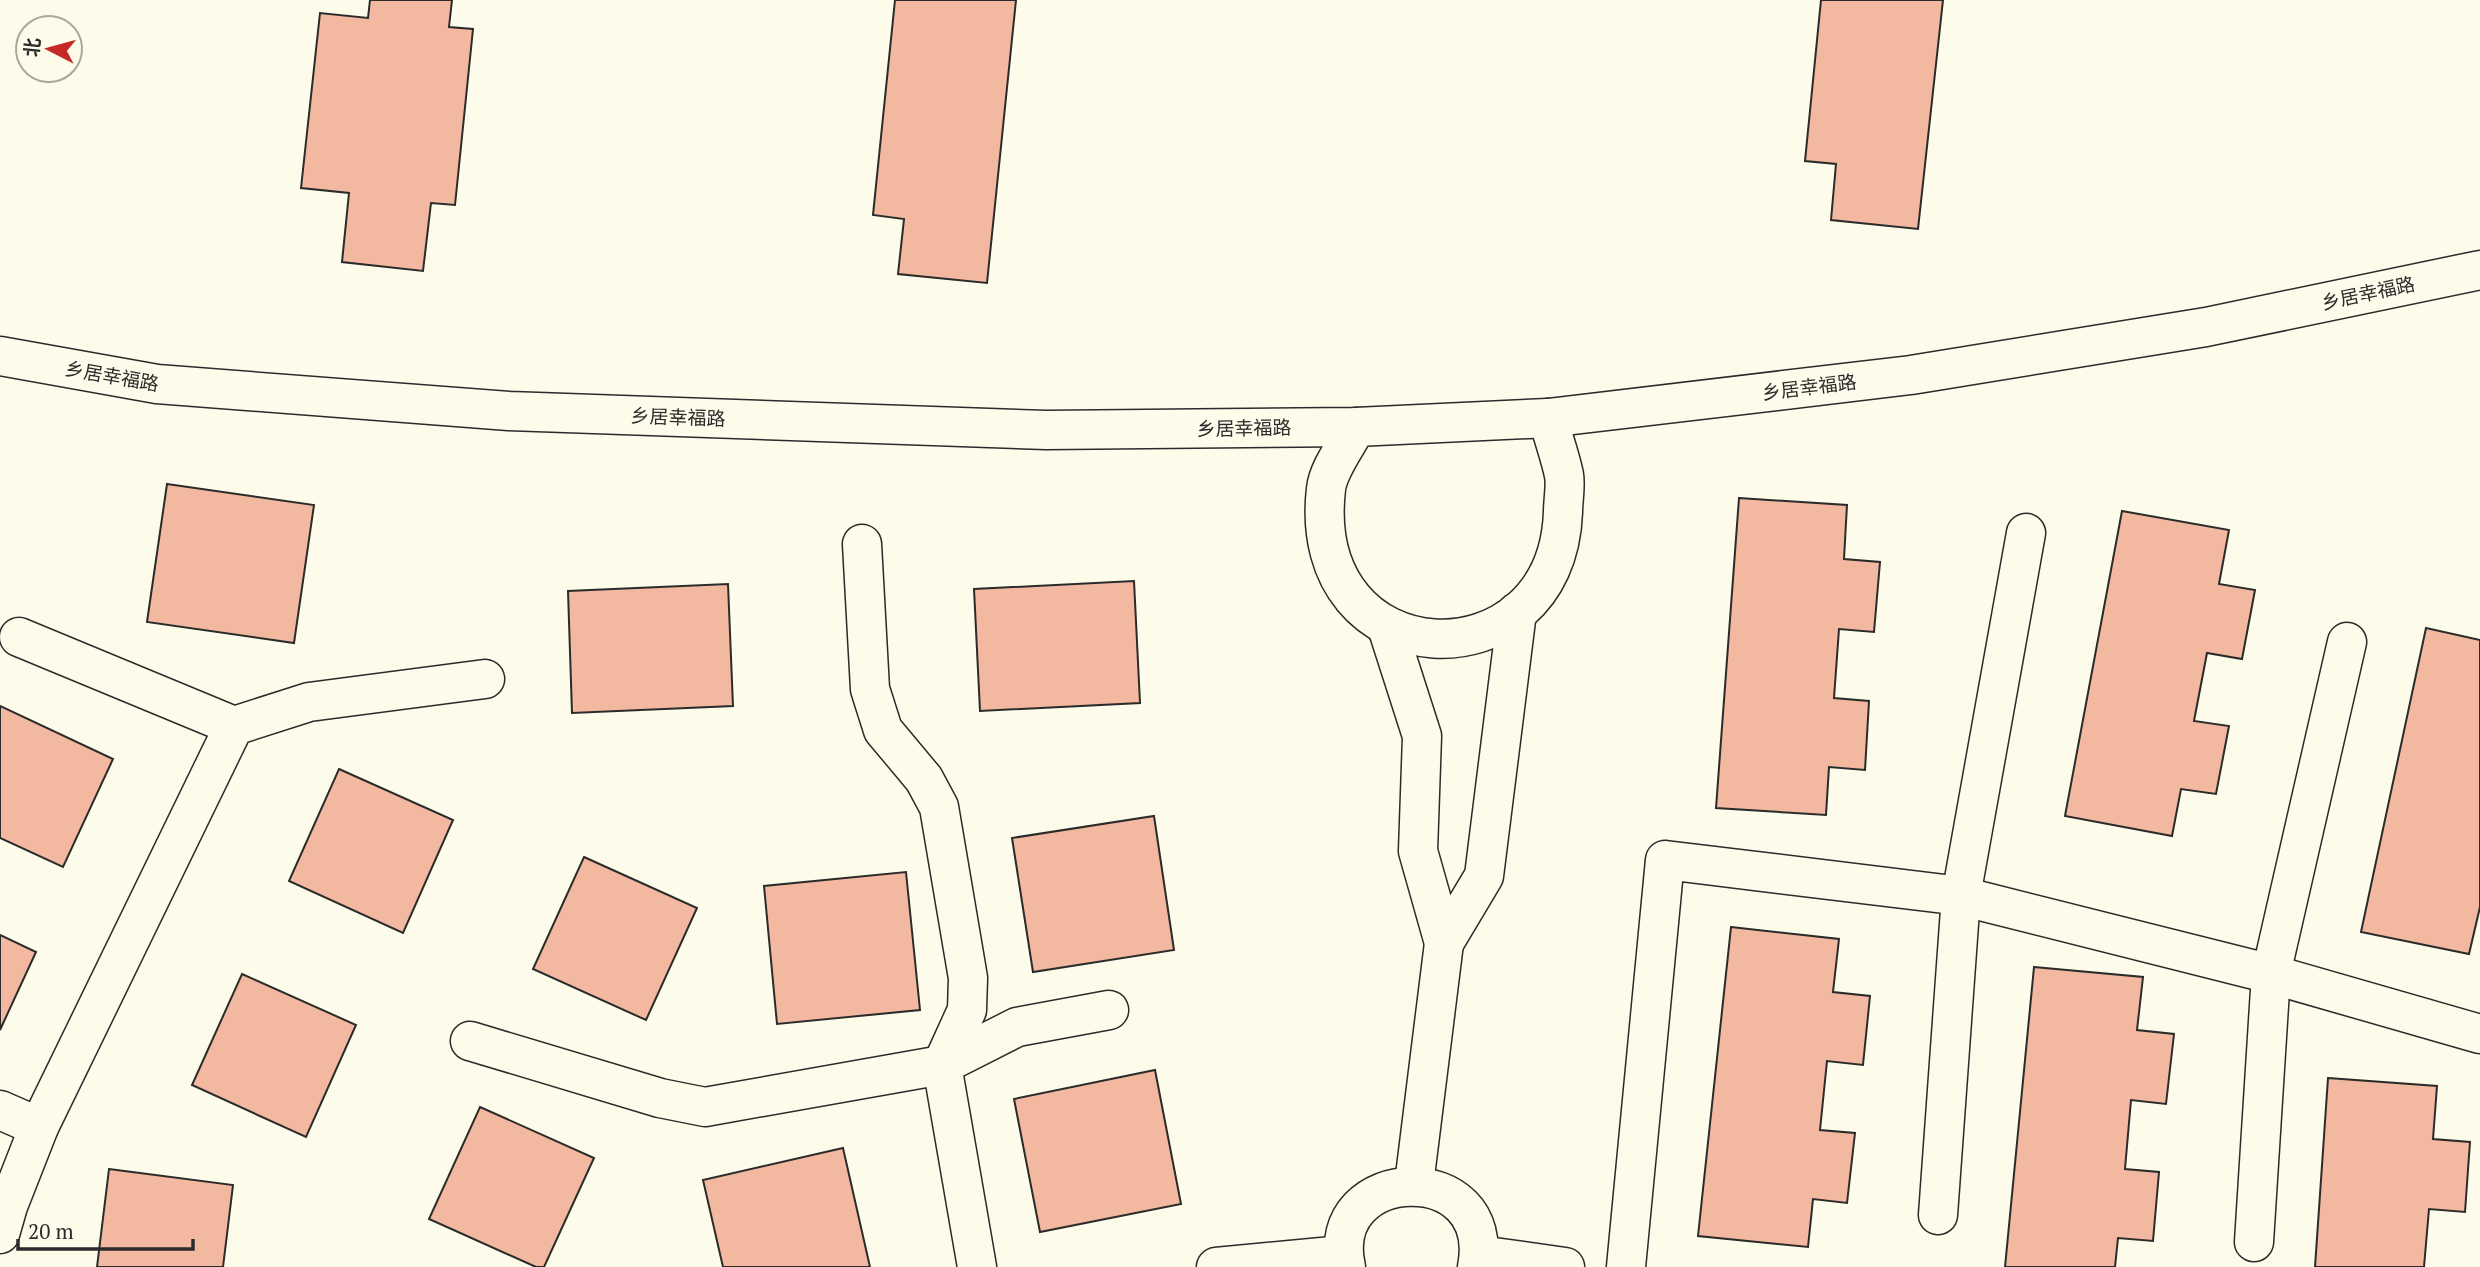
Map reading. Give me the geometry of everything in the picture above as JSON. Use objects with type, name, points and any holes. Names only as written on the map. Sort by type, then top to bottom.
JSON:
[{"type":"street","name":"乡居幸福路","points":[[0,356],[158,384],[509,411],[1046,430],[1356,427],[1548,418],[1924,373],[2206,327],[2480,270]]},
{"type":"street","points":[[1356,427],[1326,486],[1326,535],[1333,568],[1348,595],[1387,627],[1450,639],[1487,632],[1517,612],[1538,594],[1554,564],[1563,530],[1564,476],[1548,418]]},
{"type":"street","points":[[1938,1214],[1961,896],[2026,533]]},
{"type":"street","points":[[862,544],[870,689],[883,730],[924,779],[939,807],[968,978],[967,1010],[942,1065],[977,1267]]},
{"type":"street","points":[[1444,943],[1484,876],[1517,612]]},
{"type":"street","points":[[1387,627],[1422,736],[1418,851],[1444,943],[1414,1184]]},
{"type":"street","points":[[19,638],[234,726],[309,702],[485,679]]},
{"type":"street","points":[[2254,1242],[2271,974],[2347,642]]},
{"type":"street","points":[[0,1234],[39,1127],[234,726]]},
{"type":"street","points":[[1626,1267],[1665,860],[1961,896],[2271,974],[2480,1034]]},
{"type":"street","points":[[470,1041],[660,1098],[705,1107],[942,1065],[1017,1027],[1109,1010]]},
{"type":"street","points":[[0,1110],[39,1127]]},
{"type":"street","points":[[1216,1267],[1344,1261],[1346,1232],[1356,1213],[1372,1197],[1392,1187],[1414,1184],[1435,1189],[1453,1199],[1468,1214],[1477,1234],[1478,1261],[1565,1267]]},
{"type":"building","points":[[370,0],[452,0],[449,27],[473,29],[455,205],[431,203],[423,271],[342,262],[349,193],[301,188],[320,13],[368,18]]},
{"type":"building","points":[[895,0],[1016,0],[987,283],[898,274],[904,219],[873,215]]},
{"type":"building","points":[[1821,0],[1943,0],[1918,229],[1831,220],[1836,164],[1805,161]]},
{"type":"building","points":[[167,484],[314,505],[294,643],[147,622]]},
{"type":"building","points":[[1739,498],[1847,505],[1844,559],[1880,562],[1874,632],[1839,629],[1834,698],[1869,701],[1865,770],[1829,767],[1826,815],[1716,808]]},
{"type":"building","points":[[2122,511],[2229,530],[2219,584],[2255,590],[2242,659],[2207,653],[2194,721],[2229,726],[2216,794],[2181,789],[2172,836],[2065,816]]},
{"type":"building","points":[[1134,581],[1140,703],[980,711],[974,589]]},
{"type":"building","points":[[728,584],[733,706],[572,713],[568,591]]},
{"type":"building","points":[[2426,628],[2480,640],[2480,907],[2469,954],[2361,932]]},
{"type":"building","points":[[0,706],[113,759],[63,867],[0,838]]},
{"type":"building","points":[[339,769],[453,820],[403,933],[289,881]]},
{"type":"building","points":[[1154,816],[1174,950],[1033,972],[1012,838]]},
{"type":"building","points":[[584,857],[697,908],[646,1020],[533,969]]},
{"type":"building","points":[[906,872],[920,1010],[777,1024],[764,886]]},
{"type":"building","points":[[1731,927],[1839,939],[1833,992],[1870,996],[1863,1065],[1827,1061],[1820,1130],[1855,1133],[1847,1203],[1813,1199],[1808,1247],[1698,1236]]},
{"type":"building","points":[[0,935],[36,952],[0,1030]]},
{"type":"building","points":[[2034,967],[2143,977],[2137,1030],[2174,1034],[2166,1104],[2131,1100],[2125,1169],[2159,1172],[2153,1241],[2118,1238],[2115,1267],[2005,1267]]},
{"type":"building","points":[[242,974],[356,1025],[306,1137],[192,1085]]},
{"type":"building","points":[[1155,1070],[1181,1204],[1040,1232],[1014,1099]]},
{"type":"building","points":[[2328,1078],[2437,1086],[2433,1139],[2470,1142],[2465,1212],[2429,1209],[2424,1267],[2315,1267]]},
{"type":"building","points":[[480,1107],[594,1158],[544,1267],[536,1267],[429,1219]]},
{"type":"building","points":[[843,1148],[870,1267],[723,1267],[703,1180]]},
{"type":"building","points":[[109,1169],[233,1185],[223,1267],[97,1267]]}]
